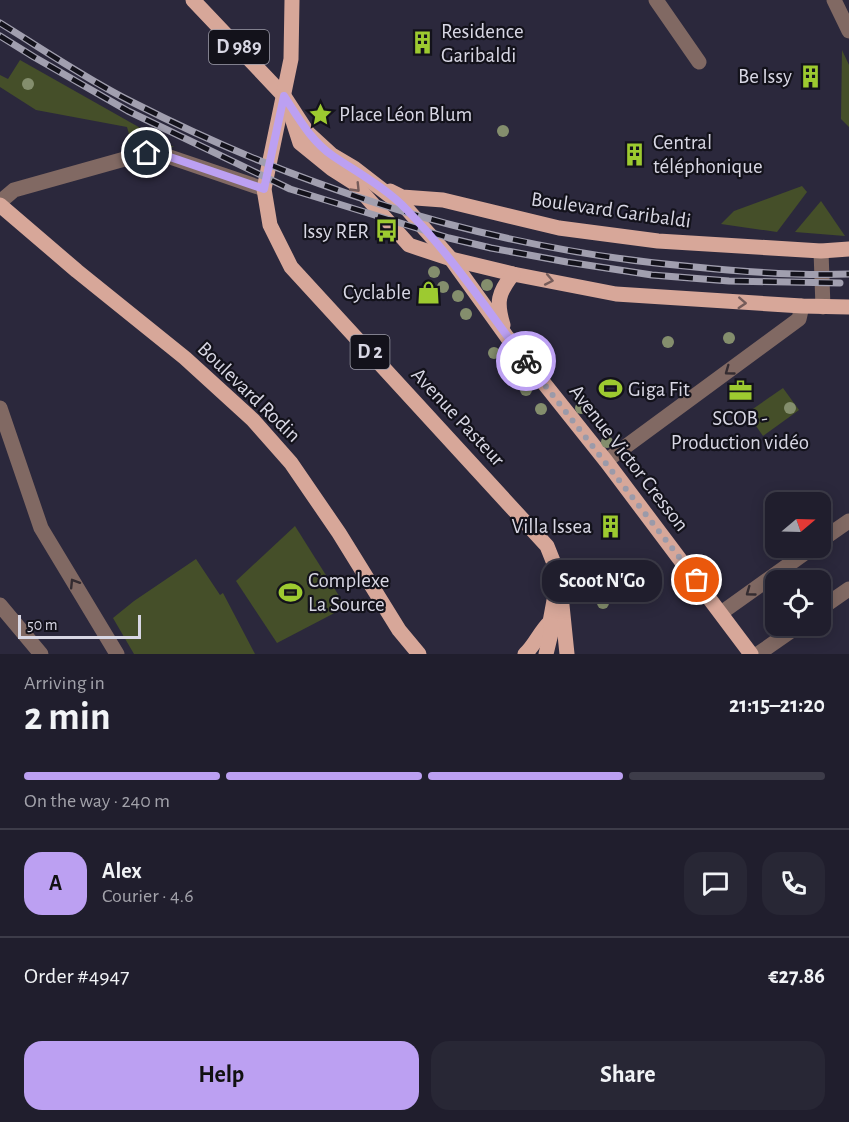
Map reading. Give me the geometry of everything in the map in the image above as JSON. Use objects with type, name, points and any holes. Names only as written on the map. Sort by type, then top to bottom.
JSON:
[{"type":"main road","name":"D 989","points":[[193,0],[284,96],[308,133],[332,155],[354,168],[407,209],[451,259]]},
{"type":"main road","name":"D 2","points":[[284,96],[291,59],[292,0]]},
{"type":"main road","name":"D 989","points":[[284,96],[300,143],[332,169],[354,183],[409,245],[451,259]]},
{"type":"main road","name":"Avenue Pasteur","points":[[284,96],[264,189],[270,225],[291,267],[530,526],[552,555],[559,576]]},
{"type":"main road","points":[[276,139],[305,152],[332,169]]},
{"type":"main road","name":"Boulevard Garibaldi","points":[[372,182],[402,197],[443,200],[559,228],[658,241],[821,251],[849,249]]},
{"type":"main road","name":"Boulevard Rodin","points":[[0,204],[77,271],[185,358],[253,420],[291,464],[339,533],[399,630],[419,654]]},
{"type":"main road","points":[[451,259],[513,274],[616,294],[802,306],[849,306]]},
{"type":"main road","name":"Avenue Victor Cresson","points":[[451,259],[507,336],[606,461],[751,654]]},
{"type":"main road","points":[[507,336],[499,312],[499,301],[502,287],[513,274]]},
{"type":"main road","name":"D 2","points":[[559,576],[565,651]]},
{"type":"main road","points":[[546,654],[552,629],[550,622],[559,576]]},
{"type":"main road","points":[[525,654],[535,643],[543,628],[550,622]]},
{"type":"street","points":[[657,0],[699,62]]},
{"type":"street","points":[[834,0],[849,31]]},
{"type":"street","points":[[0,204],[15,190],[147,153],[167,156],[264,189]]},
{"type":"street","points":[[821,251],[823,307]]},
{"type":"street","points":[[606,461],[799,320],[802,306]]},
{"type":"street","points":[[0,408],[41,528],[117,654]]},
{"type":"street","points":[[831,534],[849,521]]},
{"type":"street","points":[[721,613],[798,558]]},
{"type":"street","points":[[831,601],[849,589]]},
{"type":"street","points":[[0,605],[41,654]]},
{"type":"street","points":[[758,654],[784,636]]},
{"type":"green space","points":[[842,50],[849,65],[849,127],[841,119]]},
{"type":"green space","points":[[20,60],[174,147],[133,148],[127,127],[36,110],[0,87],[0,75],[8,79]]},
{"type":"green space","points":[[802,186],[807,192],[777,232],[721,224],[734,211]]},
{"type":"green space","points":[[821,201],[845,236],[795,232]]},
{"type":"green space","points":[[783,388],[799,410],[763,436],[747,413]]},
{"type":"green space","name":"Complexe La Source","points":[[295,526],[346,607],[277,643],[236,581]]},
{"type":"green space","points":[[196,559],[220,595],[223,593],[255,654],[134,654],[113,618]]},
{"type":"railway","points":[[0,23],[98,84],[199,134],[267,163],[406,212],[549,247],[621,259],[753,272],[849,274]]},
{"type":"railway","points":[[0,36],[128,111],[290,189],[449,238],[567,262],[652,275],[729,281],[840,283]]},
{"type":"way so far","points":[[526,361],[697,580]]},
{"type":"place","name":"Residence Garibaldi","points":[[423,43]]},
{"type":"place","name":"Be Issy","points":[[810,76]]},
{"type":"place","name":"Place Léon Blum","points":[[321,114]]},
{"type":"place","name":"Central téléphonique","points":[[635,154]]},
{"type":"place","name":"Issy RER","points":[[387,231]]},
{"type":"place","name":"Cyclable","points":[[429,292]]},
{"type":"place","name":"Giga Fit","points":[[610,389]]},
{"type":"place","name":"SCOB - Production vidéo","points":[[740,390]]},
{"type":"place","name":"Villa Issea","points":[[610,526]]},
{"type":"place","name":"Scoot N'Go","points":[[697,580]]},
{"type":"place","name":"Complexe La Source","points":[[290,592]]},
{"type":"route","points":[[147,153],[167,156],[264,189],[284,96],[308,133],[332,155],[354,168],[407,209],[451,259],[526,361]]}]
